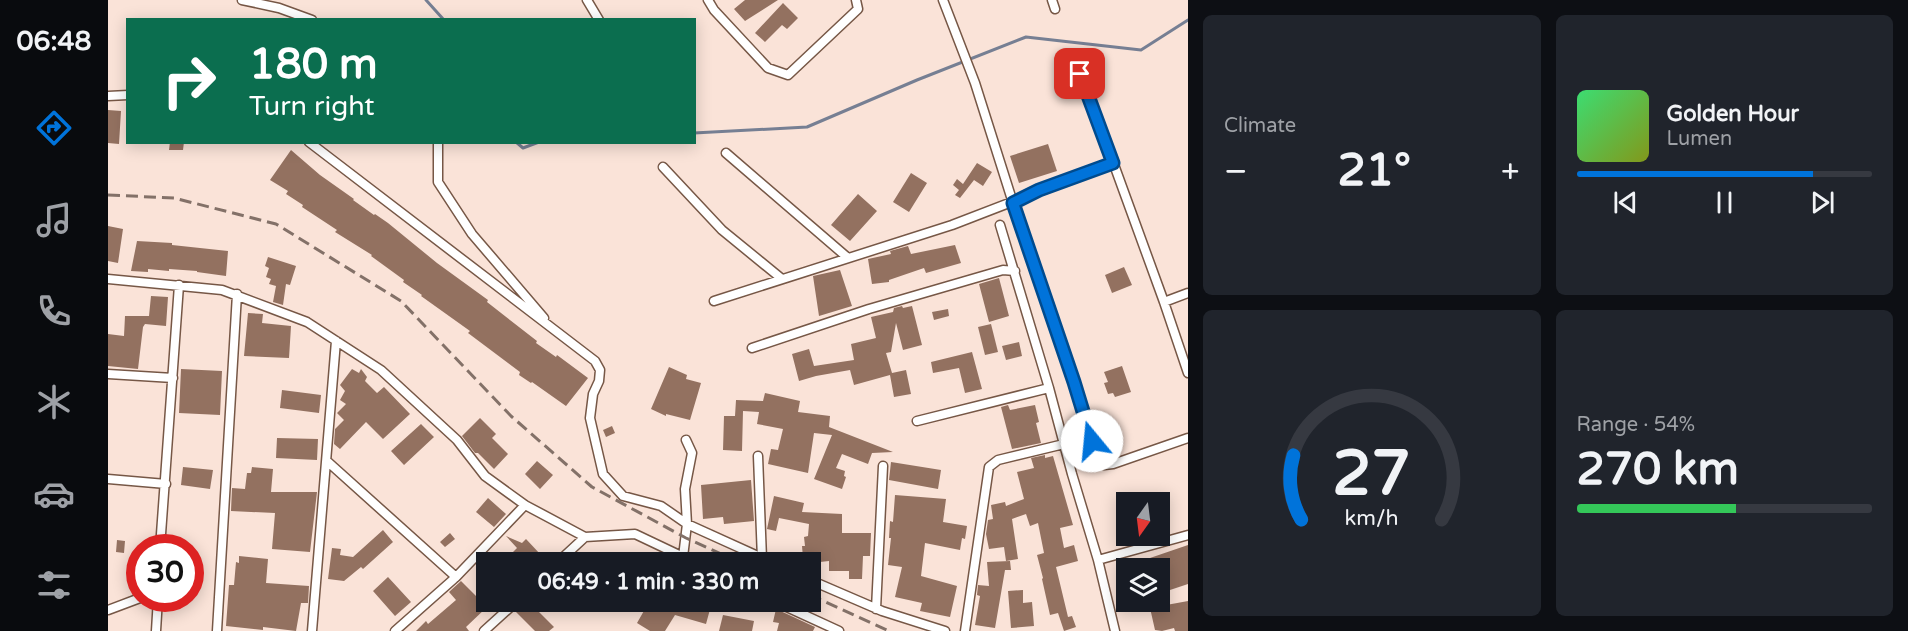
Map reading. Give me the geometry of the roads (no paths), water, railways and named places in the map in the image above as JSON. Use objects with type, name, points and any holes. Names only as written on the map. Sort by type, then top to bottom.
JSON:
[{"type":"street","points":[[242,0],[279,8],[306,18]]},
{"type":"street","points":[[587,0],[597,18]]},
{"type":"street","points":[[708,0],[714,10],[768,68],[788,75],[858,9],[856,0]]},
{"type":"street","points":[[943,0],[975,83],[1098,461],[1104,465],[1113,464],[1188,438]]},
{"type":"street","points":[[1052,0],[1055,9]]},
{"type":"street","points":[[1080,74],[1188,373]]},
{"type":"street","points":[[108,96],[126,95]]},
{"type":"street","points":[[312,144],[595,361],[600,370],[599,381],[593,394],[590,417],[603,474],[623,496],[660,506],[687,524],[748,552]]},
{"type":"street","points":[[438,144],[438,182],[472,234],[556,332]]},
{"type":"street","points":[[726,153],[848,258]]},
{"type":"street","points":[[714,301],[952,225],[1113,163]]},
{"type":"street","points":[[663,167],[722,230],[782,279]]},
{"type":"street","points":[[1000,225],[1098,560],[1115,631]]},
{"type":"street","points":[[752,348],[869,309],[1003,270],[1015,271]]},
{"type":"street","points":[[108,279],[222,290],[307,322],[381,370],[457,440],[485,476],[525,506],[585,537],[635,534],[673,552]]},
{"type":"street","points":[[161,534],[179,285]]},
{"type":"street","points":[[1164,302],[1188,293]]},
{"type":"street","points":[[217,631],[237,294]]},
{"type":"street","points":[[312,631],[328,462],[336,341]]},
{"type":"street","points":[[108,374],[173,378]]},
{"type":"street","points":[[917,421],[1049,388]]},
{"type":"street","points":[[684,552],[687,524],[685,489],[692,453],[686,440]]},
{"type":"street","points":[[965,631],[989,467],[998,460],[1064,444]]},
{"type":"street","points":[[758,456],[766,552]]},
{"type":"street","points":[[328,462],[456,577]]},
{"type":"street","points":[[876,609],[883,466]]},
{"type":"street","points":[[108,479],[166,484]]},
{"type":"street","points":[[395,631],[456,577],[525,506]]},
{"type":"street","points":[[1098,560],[1188,535]]},
{"type":"street","points":[[569,552],[585,537]]},
{"type":"street","points":[[821,585],[876,609],[945,631]]},
{"type":"street","points":[[108,610],[126,603]]},
{"type":"street","points":[[156,631],[157,612]]},
{"type":"street","points":[[484,631],[505,612]]},
{"type":"street","points":[[794,612],[823,628],[839,631]]},
{"type":"waterway","points":[[426,0],[442,18]]},
{"type":"waterway","points":[[696,133],[807,127],[1026,37],[1141,50],[1188,20]]},
{"type":"waterway","points":[[518,144],[523,148],[534,144]]},
{"type":"railway","points":[[108,195],[174,198],[276,224],[401,301],[511,416],[592,487],[686,538],[717,552]]},
{"type":"railway","points":[[821,600],[889,631]]}]
